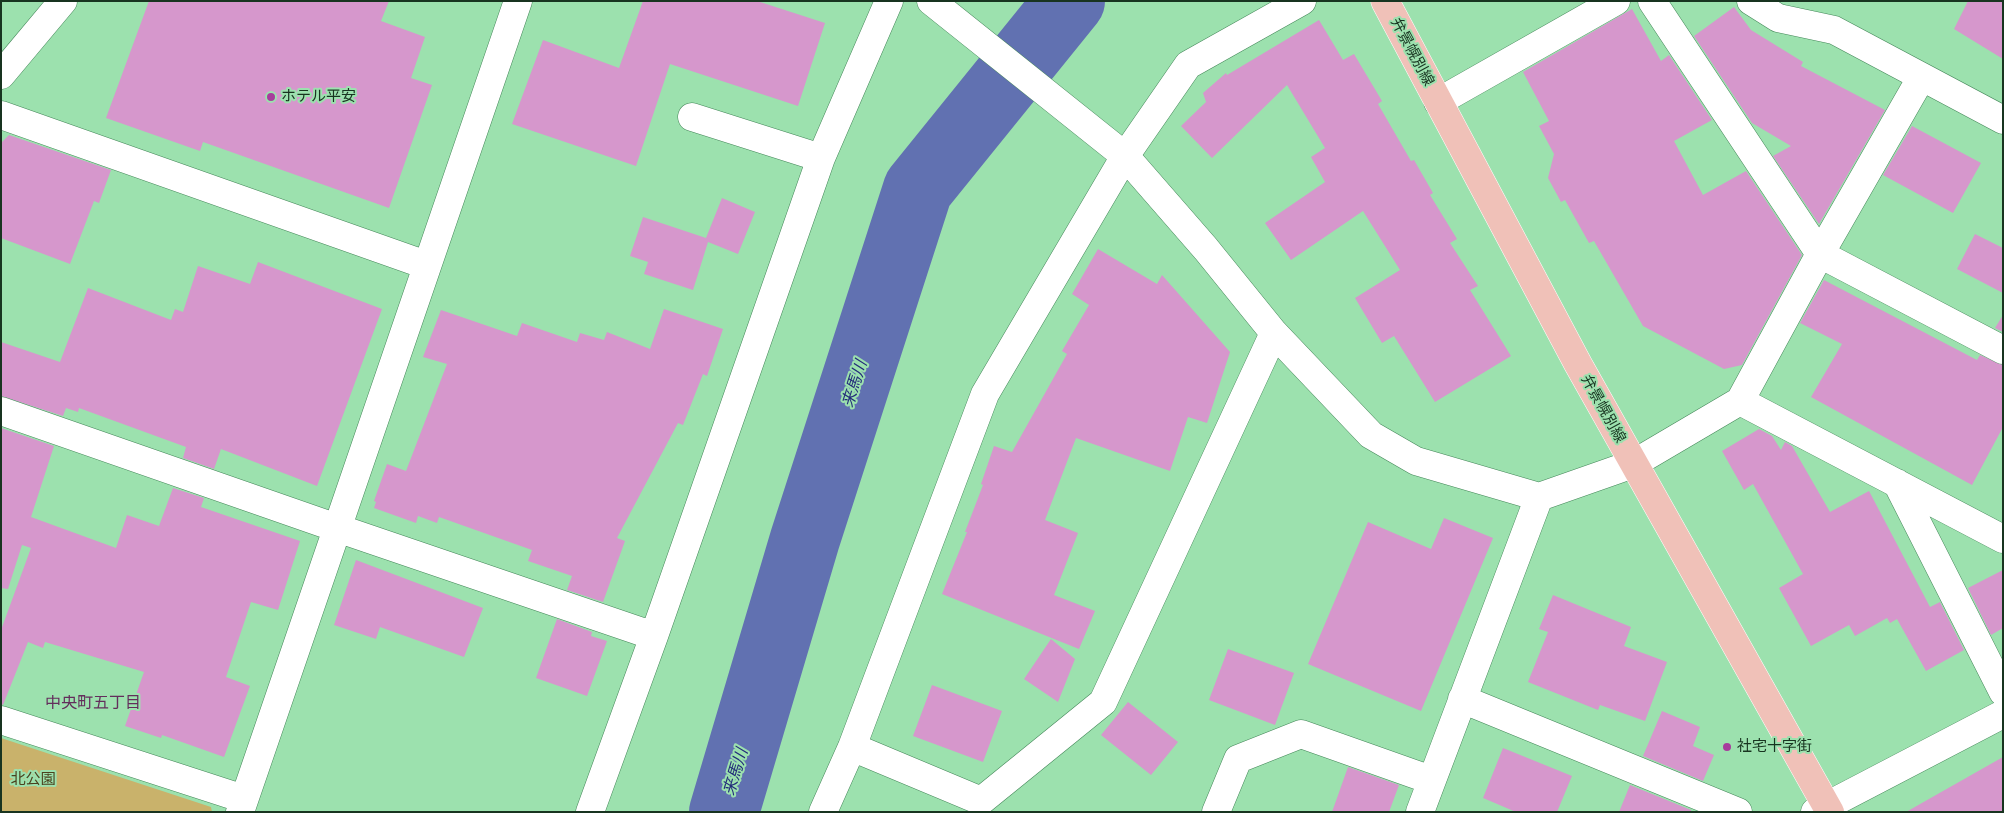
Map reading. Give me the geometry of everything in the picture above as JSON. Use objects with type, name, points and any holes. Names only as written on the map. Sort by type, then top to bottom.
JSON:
[{"type":"main road","name":"弁景幌別線","points":[[1385,1],[1633,464],[1824,810]]},
{"type":"street","points":[[1,75],[63,1]]},
{"type":"street","points":[[1,720],[242,805],[518,1]]},
{"type":"street","points":[[590,812],[654,636],[821,158],[889,1]]},
{"type":"street","points":[[823,812],[852,747],[984,394],[1125,156],[1188,65],[1302,1]]},
{"type":"street","points":[[1438,102],[1616,1]]},
{"type":"street","points":[[1652,1],[1820,254],[2003,350]]},
{"type":"street","points":[[1751,1],[1778,18],[1834,30],[2003,120]]},
{"type":"street","points":[[932,2],[1125,156],[1206,249],[1274,333],[1371,435],[1416,461],[1539,497],[1633,464],[1740,401],[1820,254],[1921,78]]},
{"type":"street","points":[[1,115],[426,266]]},
{"type":"street","points":[[692,117],[821,158]]},
{"type":"street","points":[[852,747],[981,801],[1103,702],[1274,333]]},
{"type":"street","points":[[1740,401],[2003,539]]},
{"type":"street","points":[[1,411],[654,636]]},
{"type":"street","points":[[1897,483],[2003,692]]},
{"type":"street","points":[[1420,812],[1539,497]]},
{"type":"street","points":[[1462,699],[1738,812]]},
{"type":"street","points":[[1824,810],[2003,714]]},
{"type":"street","points":[[1216,812],[1238,759],[1301,734],[1432,780]]},
{"type":"green space","name":"北公園","points":[[1,738],[211,807],[212,812],[1,812]]},
{"type":"building","name":"ホテル平安","points":[[149,1],[389,1],[381,21],[425,37],[411,78],[432,85],[389,208],[203,142],[200,151],[106,118]]},
{"type":"building","points":[[643,1],[757,1],[825,23],[798,106],[670,64],[636,166],[512,124],[543,40],[619,68]]},
{"type":"building","points":[[1968,1],[2003,1],[2003,59],[1954,29]]},
{"type":"building","points":[[1734,7],[1751,30],[1803,62],[1801,66],[1885,110],[1819,224],[1773,156],[1791,146],[1752,123],[1694,36]]},
{"type":"building","points":[[1632,9],[1661,61],[1669,55],[1712,120],[1674,141],[1703,195],[1746,171],[1802,255],[1742,365],[1724,369],[1643,326],[1594,241],[1589,243],[1565,200],[1561,202],[1548,178],[1554,154],[1539,126],[1549,121],[1523,72]]},
{"type":"building","points":[[1319,20],[1343,60],[1354,54],[1382,101],[1378,104],[1411,161],[1414,160],[1433,193],[1430,195],[1457,239],[1450,243],[1478,286],[1470,290],[1511,356],[1435,402],[1394,336],[1382,343],[1355,298],[1400,270],[1363,211],[1291,260],[1265,223],[1325,182],[1311,157],[1325,148],[1287,85],[1212,158],[1181,126],[1206,102],[1203,93],[1226,73],[1227,75]]},
{"type":"building","points":[[1912,126],[1981,163],[1953,213],[1883,175]]},
{"type":"building","points":[[9,135],[111,170],[99,203],[94,201],[70,264],[1,238],[1,143]]},
{"type":"building","points":[[722,198],[755,212],[738,254],[708,242],[693,290],[644,274],[648,262],[630,256],[643,217],[706,238]]},
{"type":"building","points":[[1975,234],[2003,248],[2003,293],[1957,269]]},
{"type":"building","points":[[1098,249],[1157,284],[1162,275],[1230,352],[1207,423],[1188,417],[1170,471],[1076,438],[1045,520],[1078,533],[1054,595],[1095,611],[1079,649],[942,594],[967,532],[965,532],[983,485],[981,484],[994,446],[1012,452],[1067,354],[1062,351],[1089,305],[1072,294]]},
{"type":"building","points":[[258,262],[382,309],[317,486],[221,449],[214,469],[183,458],[186,447],[79,408],[78,412],[66,408],[63,416],[1,396],[1,342],[60,362],[88,288],[171,320],[175,309],[183,312],[198,266],[250,284]]},
{"type":"building","points":[[1824,280],[1977,360],[1980,355],[2003,365],[2003,427],[1972,485],[1811,397],[1842,344],[1800,323]]},
{"type":"building","points":[[664,309],[723,329],[707,376],[703,374],[683,425],[678,423],[617,538],[625,541],[603,602],[567,590],[572,576],[528,561],[532,550],[439,517],[437,523],[418,516],[416,523],[374,508],[376,502],[374,501],[387,464],[406,471],[447,364],[423,357],[441,310],[517,336],[522,323],[577,342],[580,333],[604,340],[607,332],[650,349]]},
{"type":"building","points":[[2003,315],[2003,332],[1995,328]]},
{"type":"building","points":[[1,428],[54,446],[31,517],[116,548],[127,515],[159,526],[173,488],[204,498],[201,507],[300,541],[278,610],[251,602],[226,677],[250,686],[224,757],[162,735],[161,738],[125,726],[144,672],[45,642],[43,648],[28,642],[3,705],[1,704],[1,630],[31,548],[22,545],[8,589],[1,588]]},
{"type":"building","points":[[1759,429],[1772,436],[1781,450],[1785,442],[1792,446],[1830,512],[1869,491],[1930,607],[1940,602],[1964,650],[1926,671],[1897,619],[1890,623],[1887,618],[1855,636],[1849,625],[1811,646],[1779,588],[1803,574],[1753,484],[1744,490],[1722,451]]},
{"type":"building","points":[[1444,518],[1493,538],[1421,711],[1308,664],[1368,522],[1431,549]]},
{"type":"building","points":[[356,560],[483,608],[464,657],[380,627],[376,639],[334,625]]},
{"type":"building","points":[[2003,570],[2003,628],[1991,635],[1968,588]]},
{"type":"building","points":[[1553,595],[1631,627],[1624,646],[1667,662],[1645,721],[1600,705],[1598,710],[1528,682],[1548,632],[1539,629]]},
{"type":"building","points":[[557,619],[592,632],[591,636],[607,641],[587,696],[536,678]]},
{"type":"building","points":[[1051,639],[1075,659],[1058,702],[1024,679]]},
{"type":"building","points":[[1228,649],[1294,673],[1275,725],[1209,700]]},
{"type":"building","points":[[932,685],[1002,711],[983,762],[913,736]]},
{"type":"building","points":[[1128,702],[1178,742],[1151,775],[1101,735]]},
{"type":"building","points":[[1662,711],[1700,727],[1693,746],[1714,755],[1703,781],[1643,756]]},
{"type":"building","points":[[1503,748],[1572,776],[1557,812],[1516,812],[1483,798]]},
{"type":"building","points":[[2003,757],[2003,812],[1906,812]]},
{"type":"building","points":[[1348,767],[1399,785],[1389,812],[1332,812]]},
{"type":"building","points":[[1630,785],[1691,810],[1691,812],[1619,812]]},
{"type":"waterway","name":"来馬川","points":[[724,812],[805,539],[918,189],[1070,1]]},
{"type":"place","name":"ホテル平安","points":[[271,97]]},
{"type":"place","name":"社宅十字街","points":[[1727,747]]},
{"type":"district","name":"中央町五丁目","points":[[93,703]]}]
